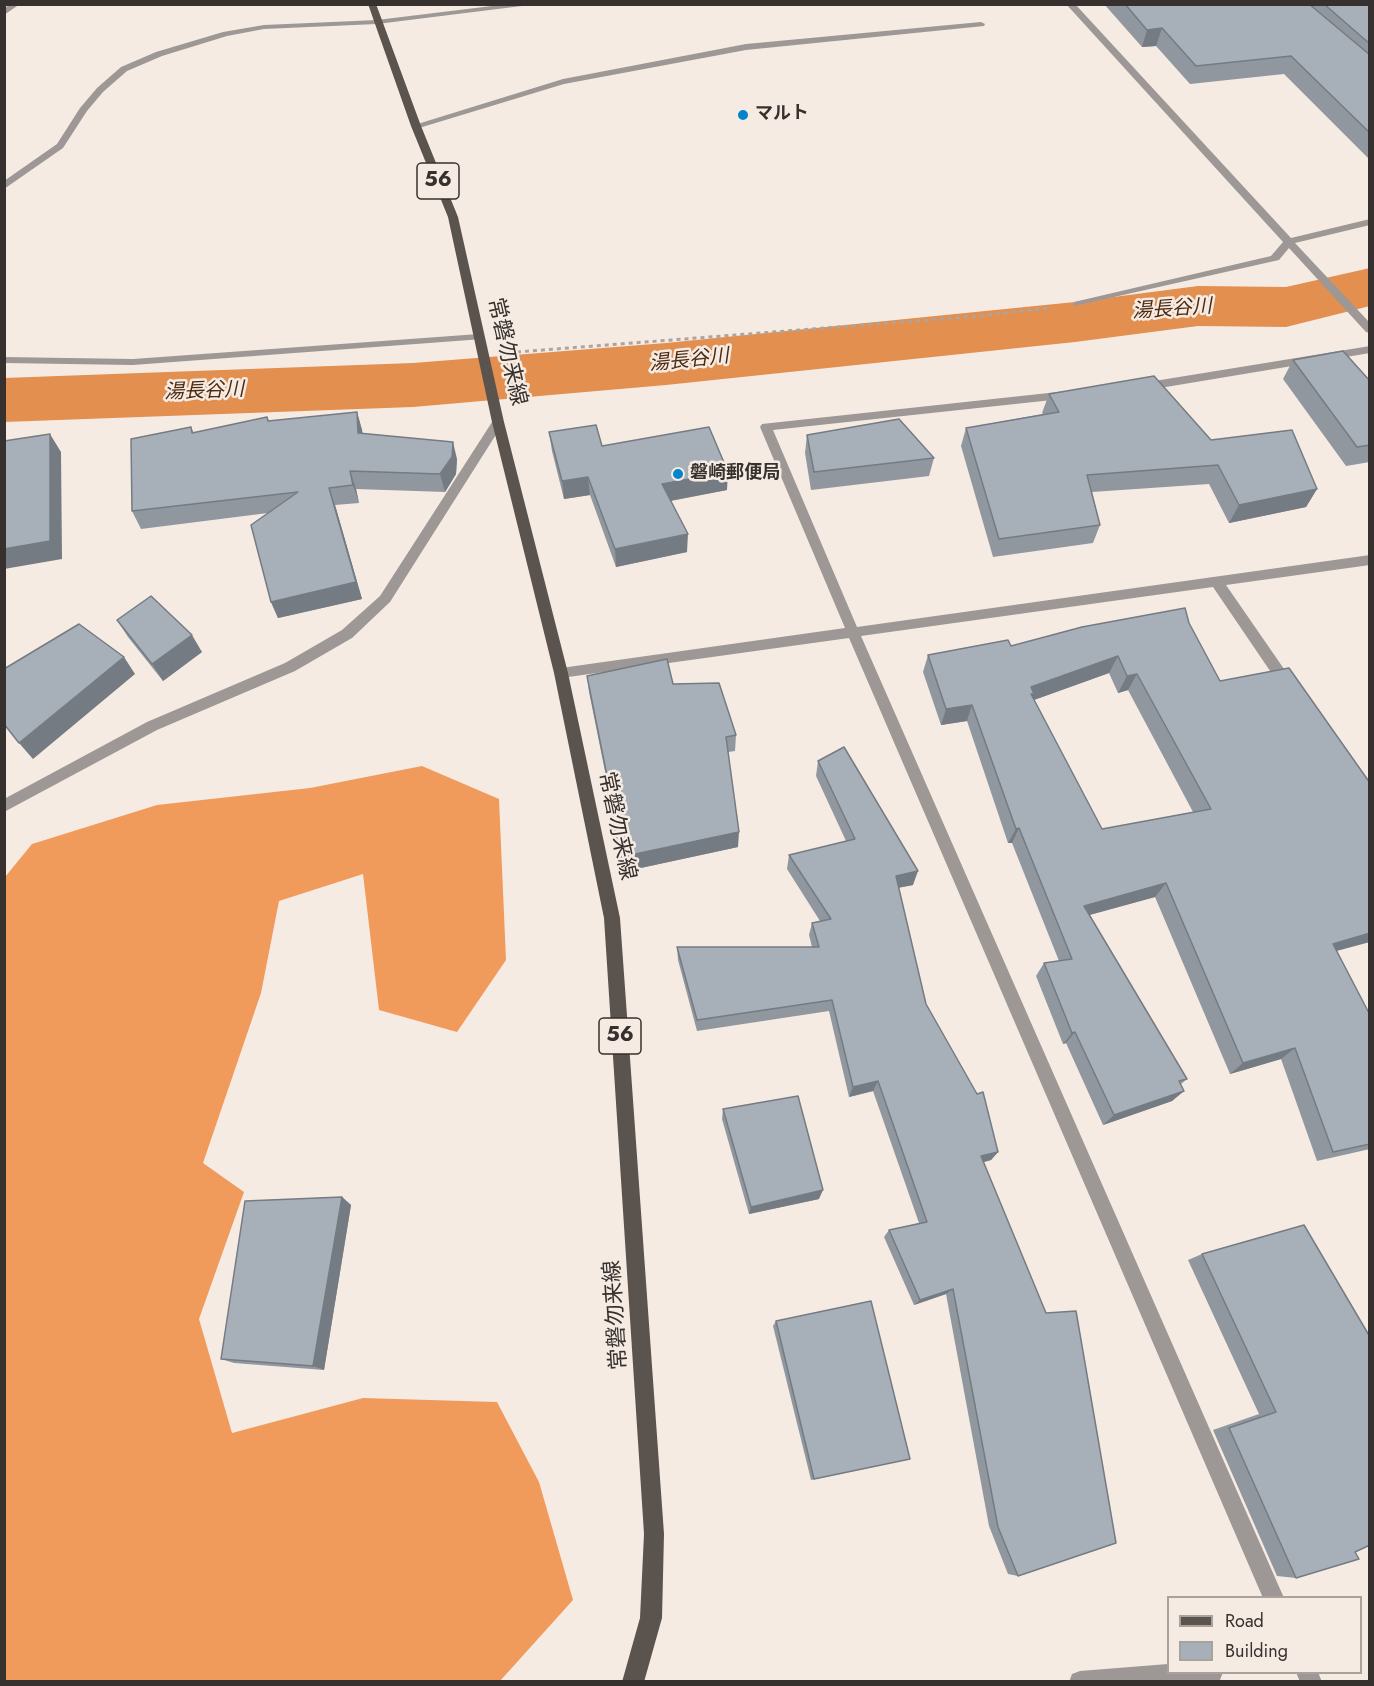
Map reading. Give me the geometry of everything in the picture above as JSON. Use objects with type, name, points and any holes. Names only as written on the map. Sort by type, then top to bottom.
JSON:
[{"type":"main road","name":"常磐勿来線","points":[[372,4],[416,126],[453,217],[498,422],[561,674],[612,918],[654,1534],[651,1618],[633,1682]]},
{"type":"street","points":[[4,13],[16,4]]},
{"type":"street","points":[[4,186],[60,146],[70,134],[83,110],[100,90],[124,69],[159,54],[226,34],[264,27],[377,22],[534,4]]},
{"type":"street","points":[[1070,4],[1370,330]]},
{"type":"street","points":[[416,126],[562,82],[746,47],[981,24]]},
{"type":"street","points":[[1078,304],[1275,258],[1289,241],[1370,222]]},
{"type":"street","points":[[4,360],[133,362],[479,337]]},
{"type":"street","points":[[1132,388],[1370,349]]},
{"type":"street","points":[[1085,393],[766,427],[1273,1596]]},
{"type":"street","points":[[4,806],[152,726],[290,667],[347,634],[386,599],[498,422]]},
{"type":"street","points":[[561,674],[1370,560]]},
{"type":"street","points":[[1216,581],[1296,698]]},
{"type":"street","points":[[1080,1682],[1186,1674]]},
{"type":"path","points":[[484,358],[979,316],[1078,304]]},
{"type":"shaded area","points":[[422,766],[499,799],[506,960],[457,1032],[379,1010],[363,874],[279,901],[261,993],[203,1163],[244,1192],[199,1319],[232,1433],[363,1398],[497,1402],[539,1482],[573,1600],[500,1681],[5,1681],[5,877],[32,844],[157,805],[310,788]]},
{"type":"building","points":[[1125,4],[1309,4],[1370,55],[1370,133],[1291,56],[1196,66],[1162,28],[1147,30]]},
{"type":"building","points":[[1324,4],[1370,4],[1370,44]]},
{"type":"building","points":[[1343,351],[1370,381],[1370,445],[1357,447],[1293,360]]},
{"type":"building","points":[[1154,376],[1211,440],[1292,430],[1317,489],[1239,505],[1218,465],[1087,475],[1100,525],[999,539],[966,428],[1059,412],[1049,394]]},
{"type":"building","points":[[357,412],[358,433],[453,442],[452,457],[440,474],[350,471],[353,485],[329,488],[356,582],[271,602],[251,525],[298,492],[132,511],[131,439],[191,427],[192,433],[267,417],[268,421]]},
{"type":"building","points":[[899,419],[934,458],[814,472],[807,435]]},
{"type":"building","points":[[596,425],[602,446],[709,427],[728,472],[662,484],[688,534],[615,549],[588,477],[562,481],[549,432]]},
{"type":"building","points":[[50,434],[50,541],[4,549],[4,441]]},
{"type":"building","points":[[151,596],[192,635],[152,664],[117,620]]},
{"type":"building","points":[[1185,608],[1189,623],[1220,681],[1289,668],[1370,783],[1370,933],[1333,944],[1370,1015],[1370,1144],[1333,1152],[1295,1048],[1243,1063],[1166,883],[1084,906],[1187,1079],[1179,1081],[1184,1091],[1114,1115],[1075,1032],[1072,1033],[1044,963],[1072,959],[1019,828],[1016,829],[972,705],[946,709],[928,655],[1008,640],[1011,646],[1082,627]],"holes":[[[1118,656],[1127,676],[1137,674],[1211,809],[1102,829],[1031,694],[1034,694],[1031,687]]]},
{"type":"building","points":[[79,624],[124,657],[19,743],[4,724],[4,669]]},
{"type":"building","points":[[667,659],[673,684],[719,683],[736,735],[726,737],[739,832],[621,857],[603,782],[608,781],[587,676]]},
{"type":"building","points":[[844,747],[918,871],[896,876],[926,1004],[977,1094],[983,1092],[998,1152],[981,1156],[1046,1313],[1076,1311],[1116,1543],[1018,1576],[998,1527],[953,1289],[920,1300],[889,1230],[927,1222],[878,1081],[853,1087],[832,1000],[697,1020],[677,947],[819,947],[812,923],[831,919],[789,855],[855,839],[818,761]]},
{"type":"building","points":[[798,1096],[823,1190],[751,1207],[723,1109]]},
{"type":"building","points":[[342,1197],[313,1366],[221,1359],[245,1201]]},
{"type":"building","points":[[1304,1225],[1370,1337],[1370,1545],[1355,1552],[1359,1559],[1296,1578],[1229,1428],[1276,1412],[1202,1254]]},
{"type":"building","points":[[871,1301],[910,1459],[814,1479],[776,1321]]},
{"type":"waterway","name":"湯長谷川","points":[[4,400],[413,385],[666,364],[1075,322],[1198,306],[1286,307],[1370,287]]},
{"type":"place","name":"マルト","points":[[743,115]]},
{"type":"place","name":"磐崎郵便局","points":[[678,474]]}]
